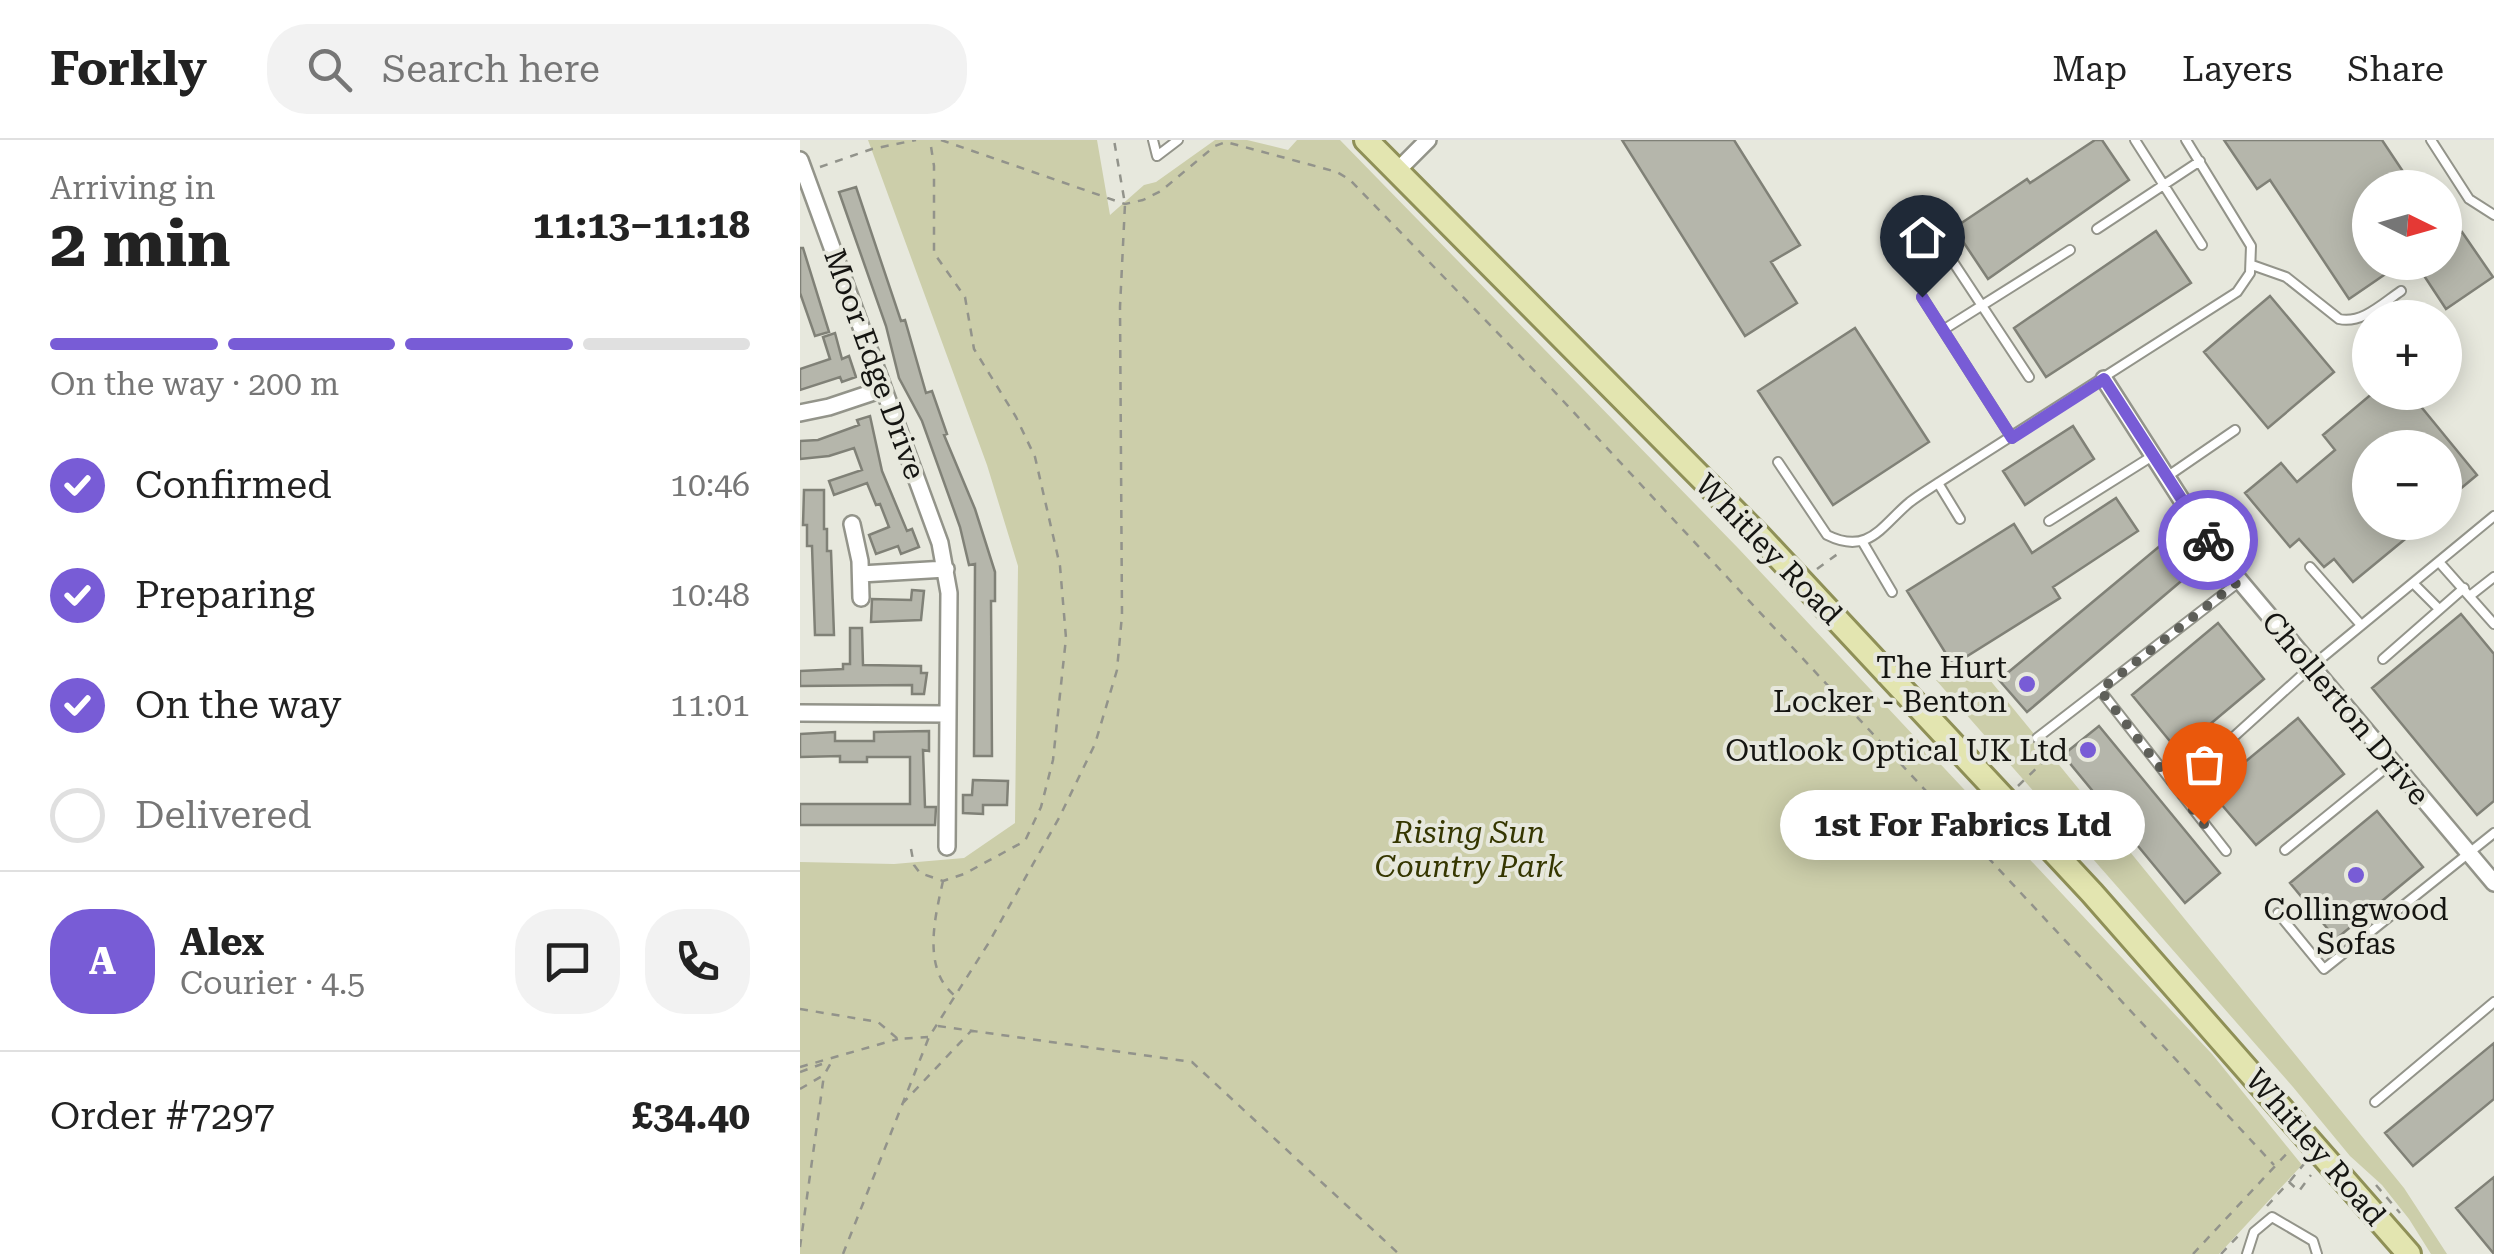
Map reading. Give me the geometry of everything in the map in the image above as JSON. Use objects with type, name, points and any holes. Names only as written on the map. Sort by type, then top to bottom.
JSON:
[{"type":"main road","name":"Whitley Road","points":[[1366,140],[1759,536],[2092,893],[2307,1147],[2403,1250]]},
{"type":"street","points":[[1396,171],[1428,140]]},
{"type":"street","name":"Moor Edge Drive","points":[[802,166],[940,543],[946,569],[947,847]]},
{"type":"street","name":"Chollerton Drive","points":[[2104,379],[2214,549],[2494,883]]},
{"type":"street","points":[[800,412],[883,389]]},
{"type":"street","points":[[852,524],[862,574],[861,598]]},
{"type":"street","points":[[862,574],[946,569]]},
{"type":"street","points":[[800,713],[948,714]]},
{"type":"lane","points":[[1153,140],[1157,156],[1178,140]]},
{"type":"lane","points":[[2135,140],[2202,245]]},
{"type":"lane","points":[[1778,462],[1827,535],[1862,542],[1938,483],[2237,292],[2247,281],[2252,266],[2248,238],[2186,140]]},
{"type":"lane","points":[[2432,140],[2469,199],[2494,215]]},
{"type":"lane","points":[[2097,229],[2200,161]]},
{"type":"lane","points":[[1934,233],[2029,377]]},
{"type":"lane","points":[[1943,330],[2070,250]]},
{"type":"lane","points":[[2252,266],[2286,277],[2347,321],[2357,320],[2402,292]]},
{"type":"lane","points":[[1922,297],[2012,438]]},
{"type":"lane","points":[[2168,476],[2235,430]]},
{"type":"lane","points":[[2049,521],[2154,455]]},
{"type":"lane","points":[[1938,483],[1960,518]]},
{"type":"lane","points":[[2206,761],[2312,666],[2494,516]]},
{"type":"lane","points":[[1862,542],[1892,592]]},
{"type":"lane","points":[[2438,562],[2494,624]]},
{"type":"lane","points":[[2310,567],[2361,625]]},
{"type":"lane","points":[[2383,659],[2440,609],[2494,577]]},
{"type":"lane","points":[[2037,738],[2239,581]]},
{"type":"lane","points":[[2413,583],[2440,609]]},
{"type":"lane","points":[[2100,690],[2226,851]]},
{"type":"lane","points":[[2286,850],[2392,763]]},
{"type":"lane","points":[[2278,913],[2324,969],[2494,833]]},
{"type":"lane","points":[[2375,1102],[2494,1002]]},
{"type":"lane","points":[[2247,1254],[2254,1232],[2272,1217],[2312,1242],[2316,1254]]},
{"type":"path","points":[[802,166],[916,140]]},
{"type":"path","points":[[911,849],[920,873],[943,881],[1023,843],[1038,814],[1057,738],[1065,620],[1060,566],[1035,456],[974,349],[965,297],[934,253],[934,166],[930,140]]},
{"type":"path","points":[[940,140],[1124,204],[1151,197],[1226,142],[1337,172],[1350,180],[1552,389],[2274,1165]]},
{"type":"path","points":[[843,1254],[929,1037],[997,928],[1084,770],[1117,670],[1122,615],[1120,307],[1124,204],[1114,140]]},
{"type":"path","points":[[1809,575],[1852,543]]},
{"type":"path","points":[[2016,787],[2042,763],[2037,738]]},
{"type":"path","points":[[943,881],[934,959],[938,977],[956,996]]},
{"type":"path","points":[[800,1009],[878,1022],[898,1039]]},
{"type":"path","points":[[937,1026],[1192,1062],[1399,1254]]},
{"type":"path","points":[[898,1108],[973,1029]]},
{"type":"path","points":[[802,1069],[898,1039],[929,1037]]},
{"type":"path","points":[[800,1059],[802,1069]]},
{"type":"path","points":[[802,1069],[832,1059]]},
{"type":"path","points":[[800,1247],[824,1075],[832,1059]]},
{"type":"path","points":[[800,1089],[824,1075]]},
{"type":"path","points":[[2193,1254],[2274,1165],[2307,1147]]},
{"type":"path","points":[[2289,1182],[2307,1147]]},
{"type":"green space","name":"Rising Sun Country Park","points":[[868,140],[1097,140],[1110,215],[1144,185],[1156,182],[1215,140],[1247,140],[1288,150],[1297,140],[1340,140],[1738,548],[2212,1054],[2302,1165],[2219,1254],[800,1254],[800,862],[894,864],[964,858],[1015,823],[1018,566],[987,465]]},
{"type":"green space","points":[[1985,674],[2404,1188],[2447,1254],[2431,1254],[2382,1185],[2350,1156],[1936,680]]},
{"type":"building","points":[[1622,140],[1734,140],[1800,245],[1771,262],[1797,303],[1745,336]]},
{"type":"building","points":[[2095,140],[2102,140],[2129,180],[1988,279],[1954,228]]},
{"type":"building","points":[[2224,140],[2382,140],[2402,170],[2352,170],[2352,280],[2377,280],[2349,299],[2270,180],[2257,189]]},
{"type":"building","points":[[856,187],[901,321],[905,320],[926,393],[932,391],[947,434],[944,435],[975,509],[995,572],[995,601],[991,601],[992,756],[974,756],[975,564],[969,565],[960,527],[922,421],[899,378],[886,326],[839,192]]},
{"type":"building","points":[[2156,231],[2191,283],[2046,377],[2014,328]]},
{"type":"building","points":[[2462,232],[2493,277],[2459,300],[2440,300],[2427,280],[2462,280]]},
{"type":"building","points":[[800,248],[829,332],[815,336],[800,293]]},
{"type":"building","points":[[2270,296],[2334,372],[2268,428],[2204,352]]},
{"type":"building","points":[[1855,328],[1929,442],[1833,505],[1758,391]]},
{"type":"building","points":[[835,333],[842,359],[849,356],[856,377],[842,382],[840,377],[800,390],[800,369],[830,359],[823,337]]},
{"type":"building","points":[[2353,410],[2424,410],[2440,430],[2352,430],[2352,540],[2404,540],[2353,582],[2334,559],[2324,567],[2299,539],[2290,547],[2245,493],[2281,463],[2297,482],[2335,450],[2323,435]]},
{"type":"building","points":[[870,416],[882,471],[907,531],[912,529],[919,547],[901,554],[898,546],[876,554],[869,535],[889,527],[867,483],[834,495],[829,481],[862,470],[854,448],[800,459],[800,441],[818,440],[859,425],[857,420]]},
{"type":"building","points":[[2073,426],[2094,459],[2025,505],[2003,471]]},
{"type":"building","points":[[2462,457],[2477,475],[2462,488]]},
{"type":"building","points":[[804,490],[824,490],[834,635],[815,635],[812,546],[807,546],[807,525],[803,525]]},
{"type":"building","points":[[2116,498],[2138,531],[2053,587],[2060,598],[1953,665],[1907,591],[2014,524],[2032,553]]},
{"type":"building","points":[[2167,540],[2193,571],[2027,712],[1999,680]]},
{"type":"building","points":[[912,590],[924,591],[921,620],[871,622],[872,599],[911,600]]},
{"type":"building","points":[[2461,614],[2494,654],[2494,801],[2477,815],[2372,688]]},
{"type":"building","points":[[2218,623],[2264,679],[2178,751],[2132,695]]},
{"type":"building","points":[[850,628],[862,628],[863,665],[921,666],[921,673],[927,673],[924,694],[912,694],[912,685],[800,686],[800,671],[843,669],[843,664],[850,664]]},
{"type":"building","points":[[2298,718],[2344,774],[2256,845],[2210,791]]},
{"type":"building","points":[[2099,726],[2220,873],[2185,903],[2063,755]]},
{"type":"building","points":[[929,731],[929,751],[923,750],[925,807],[936,807],[935,825],[800,825],[800,804],[910,804],[910,757],[867,757],[867,762],[840,762],[840,756],[800,757],[800,734],[835,732],[835,741],[874,741],[874,732]]},
{"type":"building","points":[[973,780],[1008,781],[1007,805],[983,805],[983,814],[963,813],[963,795],[972,795]]},
{"type":"building","name":"Collingwood Sofas","points":[[2377,811],[2423,867],[2336,939],[2290,883]]},
{"type":"building","points":[[2494,1043],[2494,1099],[2413,1166],[2385,1133]]},
{"type":"building","points":[[2494,1177],[2494,1254],[2456,1208]]},
{"type":"way so far","points":[[2204,824],[2100,690],[2239,581],[2208,540]]},
{"type":"place","name":"The Hurt Locker - Benton","points":[[2027,684]]},
{"type":"place","name":"Outlook Optical UK Ltd","points":[[2088,750]]},
{"type":"place","name":"1st For Fabrics Ltd","points":[[2204,824]]},
{"type":"place","name":"Collingwood Sofas","points":[[2356,875]]},
{"type":"route","points":[[1922,297],[2012,438],[2104,379],[2208,540]]}]
